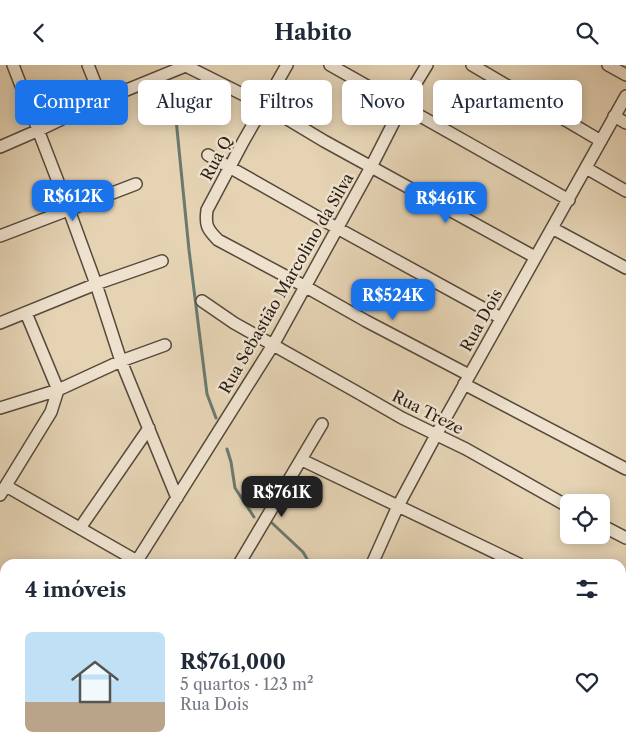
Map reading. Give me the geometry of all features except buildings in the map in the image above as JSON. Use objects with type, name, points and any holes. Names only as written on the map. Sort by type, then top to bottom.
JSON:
[{"type":"street","points":[[13,65],[69,209],[121,361],[177,498]]},
{"type":"street","points":[[88,65],[94,80]]},
{"type":"street","points":[[128,89],[187,65],[241,93]]},
{"type":"street","name":"Rua Q","points":[[278,80],[287,65]]},
{"type":"street","points":[[330,65],[356,80]]},
{"type":"street","name":"Rua Sebastião Marcolino da Silva","points":[[418,80],[427,65]]},
{"type":"street","points":[[472,65],[601,141]]},
{"type":"street","points":[[608,65],[626,75]]},
{"type":"street","name":"Rua Dois","points":[[374,559],[398,506],[436,435],[626,96]]},
{"type":"street","points":[[614,116],[626,123]]},
{"type":"street","points":[[423,118],[569,200]]},
{"type":"street","points":[[0,147],[50,125]]},
{"type":"street","name":"Rua Q","points":[[253,125],[207,210],[205,221],[209,231],[218,240],[306,287]]},
{"type":"street","points":[[297,125],[535,257]]},
{"type":"street","name":"Rua Sebastião Marcolino da Silva","points":[[139,559],[273,345],[392,125]]},
{"type":"street","points":[[208,155],[336,228],[501,318]]},
{"type":"street","points":[[586,168],[626,191]]},
{"type":"street","points":[[0,236],[136,184]]},
{"type":"street","points":[[552,228],[626,268]]},
{"type":"street","points":[[0,323],[96,284],[162,261]]},
{"type":"street","points":[[306,287],[466,380],[626,469]]},
{"type":"street","name":"Rua Treze","points":[[202,301],[234,323],[394,413],[466,449],[560,502]]},
{"type":"street","points":[[26,313],[58,390],[51,412],[3,490],[80,528],[130,559]]},
{"type":"street","points":[[0,408],[58,390],[121,361],[165,345]]},
{"type":"street","points":[[242,559],[322,424]]},
{"type":"street","points":[[80,528],[148,428]]},
{"type":"street","points":[[302,459],[509,559]]},
{"type":"street","points":[[610,530],[626,538]]},
{"type":"waterway","points":[[177,125],[189,250],[207,394],[216,418]]},
{"type":"waterway","points":[[227,449],[235,488],[254,517]]},
{"type":"waterway","points":[[272,523],[303,552],[307,559]]}]
